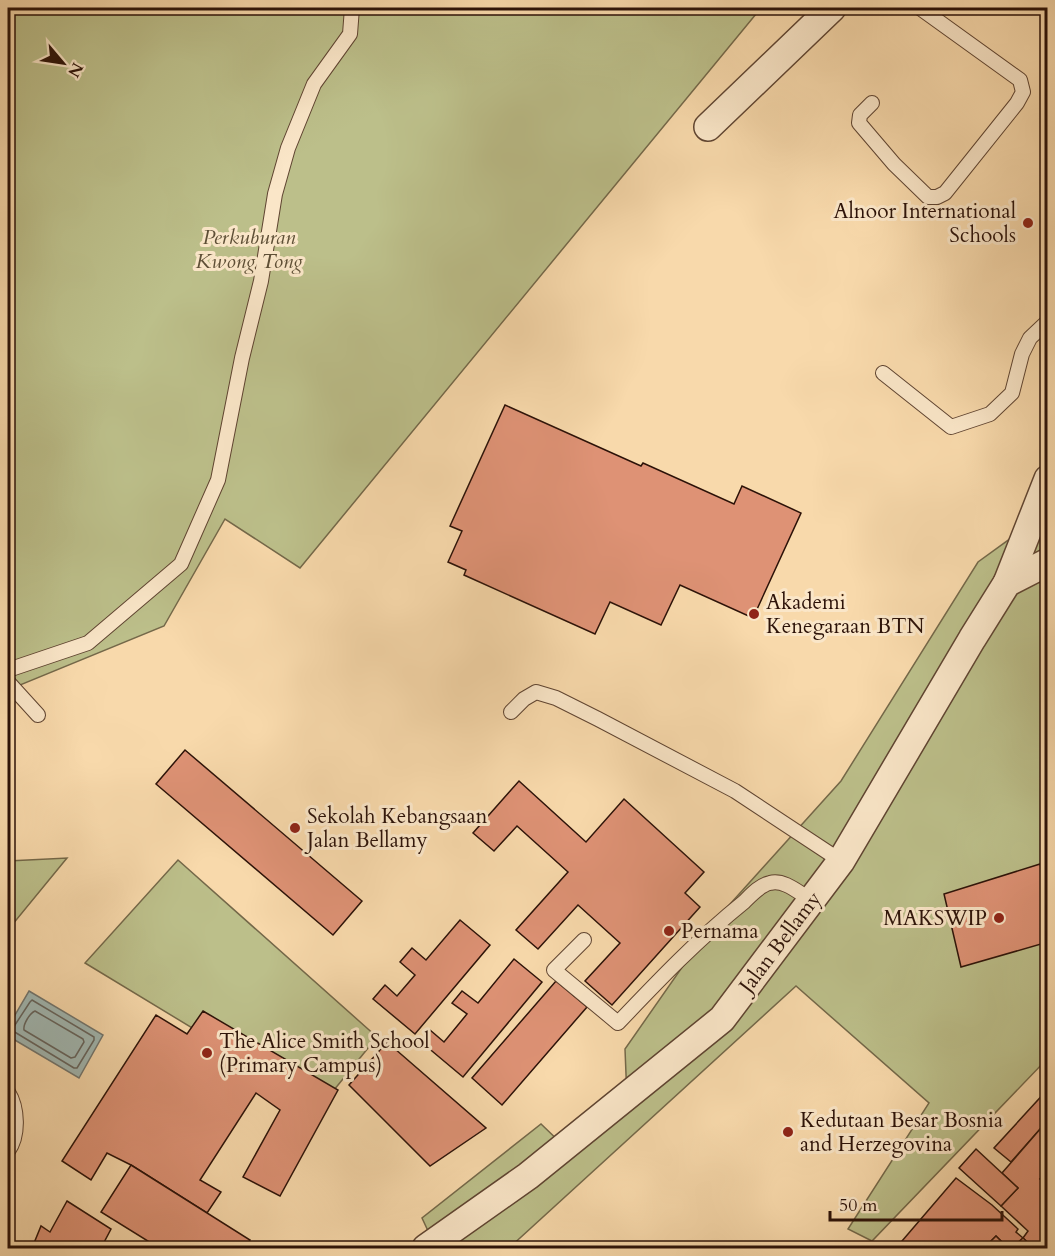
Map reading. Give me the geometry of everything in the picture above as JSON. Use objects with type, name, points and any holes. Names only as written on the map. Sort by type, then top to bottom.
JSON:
[{"type":"street","points":[[708,127],[832,8]]},
{"type":"street","name":"Jalan Bellamy","points":[[426,1248],[528,1176],[722,1019],[840,861],[1007,583],[1047,479]]},
{"type":"street","points":[[1007,583],[1047,562]]},
{"type":"lane","points":[[8,670],[88,644],[181,564],[218,480],[242,358],[261,281],[275,194],[288,148],[314,84],[350,34],[352,8]]},
{"type":"lane","points":[[872,103],[860,115],[860,123],[894,164],[928,197],[937,197],[945,193],[1017,103],[1023,92],[1020,80],[920,8]]},
{"type":"lane","points":[[883,373],[951,427],[990,414],[1012,393],[1022,354],[1030,338],[1047,321]]},
{"type":"lane","points":[[8,682],[38,716]]},
{"type":"lane","points":[[511,712],[524,699],[536,692],[556,698],[735,791],[840,861]]},
{"type":"lane","points":[[584,940],[555,970],[618,1023],[677,961],[763,885],[771,882],[782,883],[811,900]]},
{"type":"lane","points":[[8,1092],[13,1101],[16,1121],[11,1147],[8,1151]]},
{"type":"green space","name":"Perkuburan Kwong Tong","points":[[8,8],[761,8],[300,568],[225,519],[164,626],[8,690]]},
{"type":"green space","points":[[1047,512],[1047,1059],[872,1241],[848,1229],[929,1103],[796,986],[509,1248],[436,1248],[422,1218],[541,1124],[565,1147],[627,1099],[625,1049],[713,923],[841,781],[978,562]]},
{"type":"green space","points":[[67,858],[8,930],[8,861]]},
{"type":"green space","points":[[178,860],[377,1037],[321,1106],[85,963]]},
{"type":"water","points":[[29,991],[103,1035],[79,1078],[8,1036],[8,1027]]},
{"type":"building","points":[[505,405],[641,466],[643,463],[734,504],[742,486],[801,513],[753,618],[680,585],[661,625],[610,602],[595,634],[464,575],[466,570],[448,562],[462,531],[450,526]]},
{"type":"building","points":[[185,750],[362,901],[333,935],[156,784]]},
{"type":"building","points":[[519,781],[586,842],[624,799],[704,872],[685,893],[700,907],[612,1005],[585,981],[620,943],[578,905],[538,949],[516,930],[568,872],[517,826],[494,851],[473,833]]},
{"type":"building","name":"MAKSWIP","points":[[1040,864],[1048,890],[1048,942],[961,967],[944,894]]},
{"type":"building","points":[[460,920],[490,945],[415,1034],[373,999],[385,985],[397,996],[415,975],[400,962],[412,948],[426,960]]},
{"type":"building","points":[[514,959],[542,982],[463,1077],[420,1041],[430,1030],[444,1042],[467,1014],[452,1003],[462,991],[478,1003]]},
{"type":"building","points":[[556,981],[587,1007],[502,1105],[472,1078]]},
{"type":"building","points":[[203,1011],[338,1090],[280,1196],[243,1177],[280,1110],[256,1093],[200,1180],[221,1192],[207,1213],[131,1165],[107,1153],[91,1180],[62,1161],[156,1015],[187,1034]]},
{"type":"building","points":[[387,1042],[486,1128],[430,1166],[349,1085]]},
{"type":"building","points":[[1048,1089],[1048,1120],[1011,1162],[994,1148]]},
{"type":"building","points":[[1048,1120],[1048,1171],[1040,1179],[1048,1185],[1048,1208],[1045,1211],[1048,1213],[1048,1248],[1034,1248],[1023,1238],[1028,1231],[1001,1206],[1018,1188],[1002,1173]]},
{"type":"building","points":[[976,1149],[1018,1188],[1001,1206],[959,1168]]},
{"type":"building","points":[[131,1165],[250,1240],[245,1248],[159,1248],[101,1212]]},
{"type":"building","points":[[1048,1171],[1048,1185],[1040,1179]]},
{"type":"building","points":[[956,1178],[992,1205],[1018,1229],[1016,1232],[1023,1238],[1012,1248],[1008,1248],[996,1236],[984,1248],[896,1248]]},
{"type":"building","points":[[67,1201],[111,1229],[101,1248],[32,1248],[41,1226],[50,1232]]},
{"type":"building","points":[[996,1236],[1008,1248],[984,1248]]},
{"type":"building","points":[[1023,1238],[1034,1248],[1012,1248]]},
{"type":"place","name":"Alnoor International Schools","points":[[1028,223]]},
{"type":"place","name":"Akademi Kenegaraan BTN","points":[[754,614]]},
{"type":"place","name":"Sekolah Kebangsaan Jalan Bellamy","points":[[295,828]]},
{"type":"place","name":"MAKSWIP","points":[[999,918]]},
{"type":"place","name":"Pernama","points":[[669,931]]},
{"type":"place","name":"The Alice Smith School (Primary Campus)","points":[[207,1053]]},
{"type":"place","name":"Kedutaan Besar Bosnia and Herzegovina","points":[[788,1132]]}]
